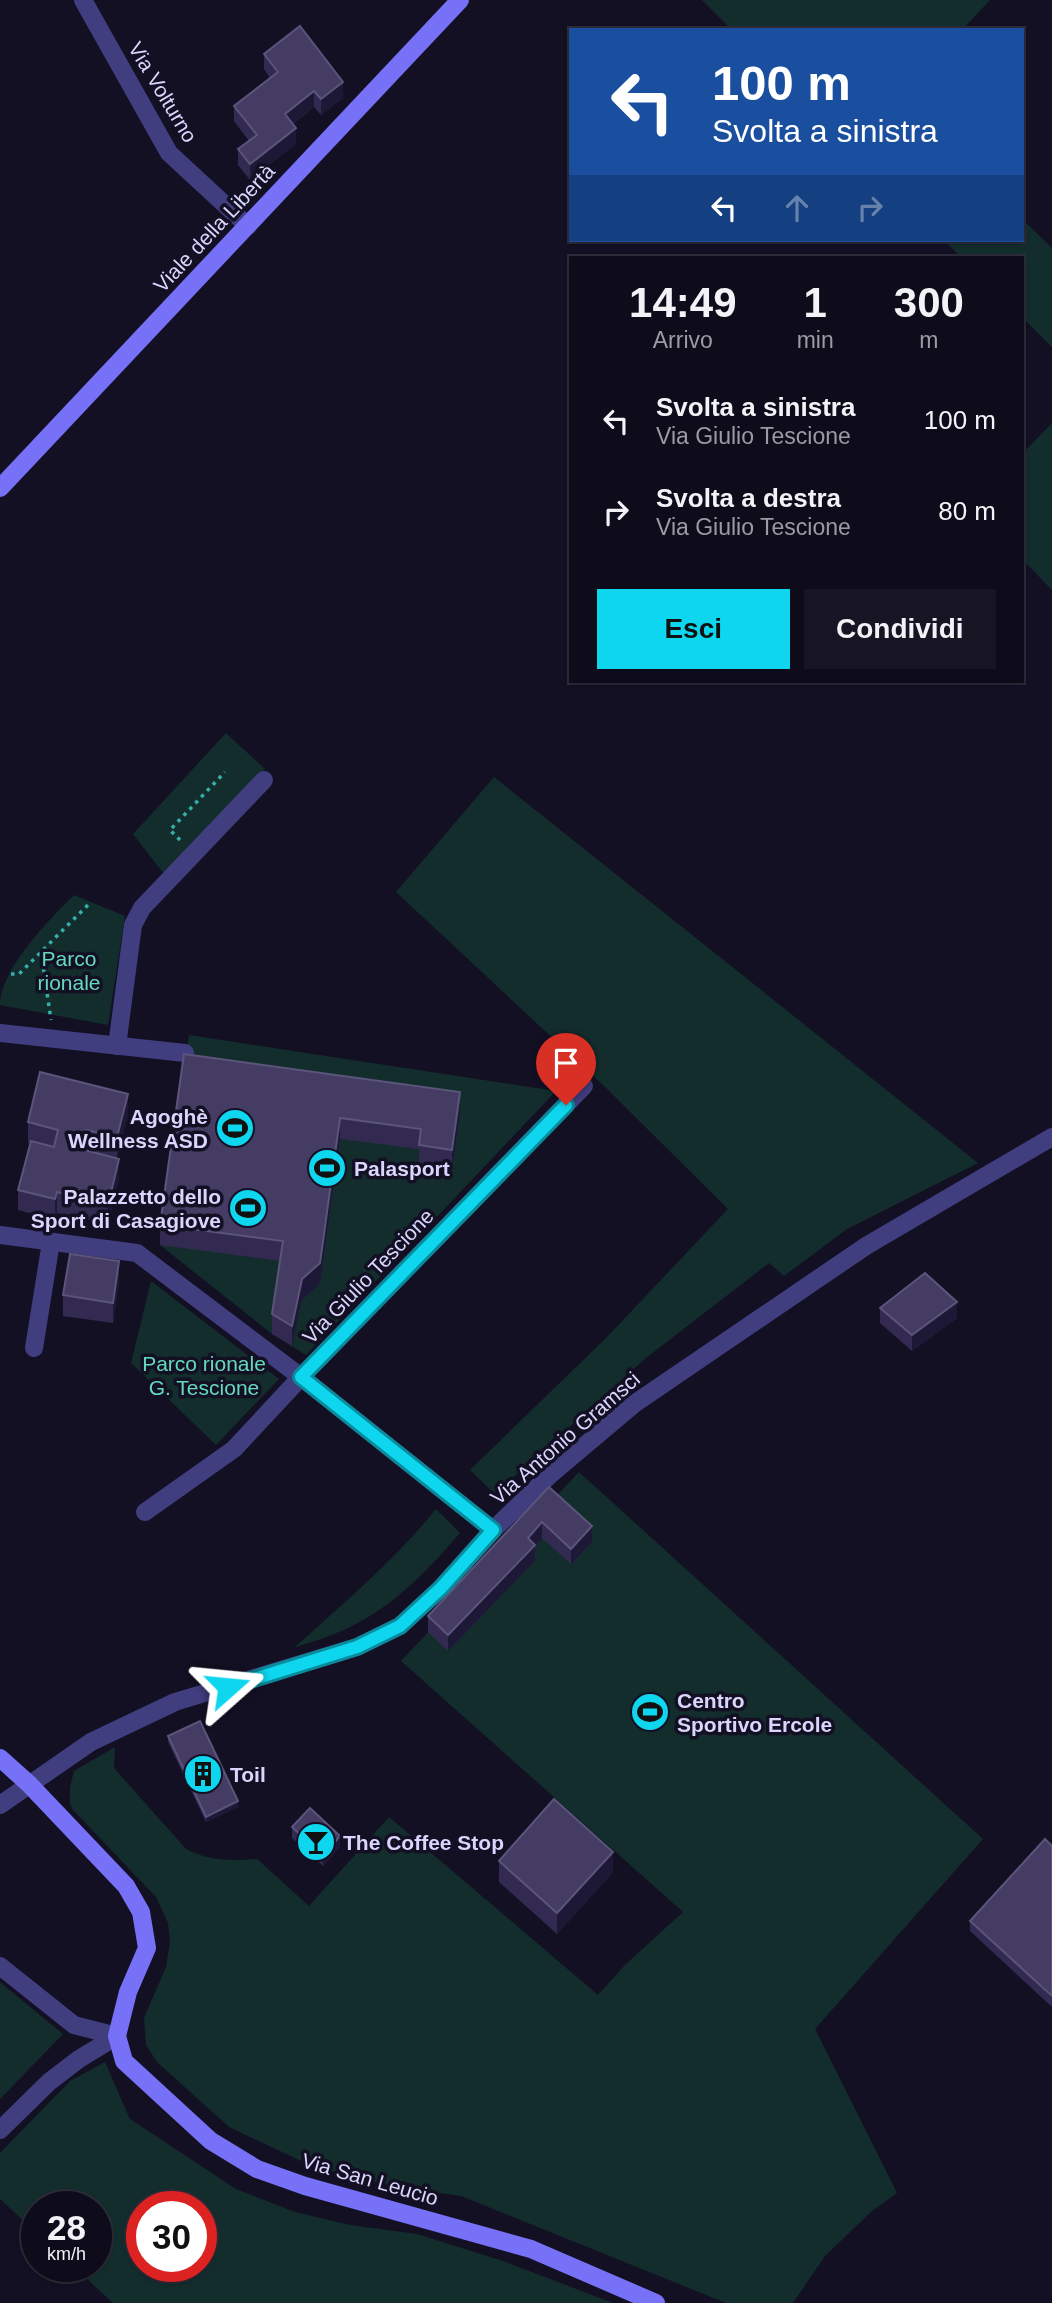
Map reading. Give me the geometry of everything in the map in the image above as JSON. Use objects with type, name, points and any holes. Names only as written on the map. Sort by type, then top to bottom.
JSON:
[{"type":"street","name":"Via Volturno","points":[[83,0],[169,153],[248,226]]},
{"type":"street","name":"Viale della Libertà","points":[[0,488],[460,0]]},
{"type":"street","points":[[117,1046],[133,925],[142,908],[264,780]]},
{"type":"street","points":[[0,1033],[185,1053]]},
{"type":"street","name":"Via Giulio Tescione","points":[[145,1512],[234,1448],[584,1086]]},
{"type":"street","name":"Via Antonio Gramsci","points":[[0,1805],[91,1742],[175,1702],[357,1647],[400,1626],[441,1588],[493,1530],[551,1474],[634,1404],[866,1246],[1052,1137]]},
{"type":"street","name":"Via Giulio Tescione","points":[[0,1235],[137,1253],[301,1377],[493,1530]]},
{"type":"street","points":[[34,1348],[51,1242]]},
{"type":"street","points":[[0,1758],[29,1784],[127,1886],[141,1912],[147,1948],[128,1992],[117,2036],[79,2059],[49,2082],[0,2130]]},
{"type":"street","points":[[0,1966],[74,2025],[117,2036]]},
{"type":"street","name":"Via San Leucio","points":[[117,2036],[124,2061],[211,2141],[257,2168],[305,2186],[531,2249],[656,2303]]},
{"type":"path","points":[[194,853],[170,830],[225,772]]},
{"type":"path","points":[[11,974],[19,975],[92,902]]},
{"type":"path","points":[[41,952],[53,1039]]},
{"type":"green space","points":[[702,0],[990,0],[964,28],[730,28]]},
{"type":"green space","points":[[1024,221],[1052,248],[1052,347],[1024,319],[1024,256],[960,256],[946,242],[1024,242]]},
{"type":"green space","points":[[1052,423],[1052,590],[1024,561],[1024,452]]},
{"type":"green space","points":[[226,733],[265,769],[164,874],[133,834]]},
{"type":"green space","points":[[494,777],[978,1163],[847,1229],[784,1276],[769,1263],[646,1358],[495,1494],[470,1470],[606,1338],[728,1209],[605,1087],[396,892]]},
{"type":"green space","name":"Parco rionale","points":[[74,895],[125,916],[108,1025],[0,1005],[2,991],[17,961],[40,931]]},
{"type":"green space","name":"Palasport","points":[[189,1035],[556,1091],[306,1355],[272,1334],[160,1245]]},
{"type":"green space","name":"Parco rionale G. Tescione","points":[[151,1281],[279,1379],[216,1445],[131,1363]]},
{"type":"green space","points":[[579,1472],[983,1839],[815,2029],[897,2193],[872,2211],[825,2256],[793,2303],[726,2303],[461,2196],[396,2187],[314,2167],[229,2127],[157,2062],[146,2045],[144,2018],[166,1967],[170,1942],[168,1923],[156,1897],[70,1804],[74,1771],[115,1747],[114,1768],[186,1849],[220,1859],[257,1859],[309,1906],[389,1817],[598,1995],[625,1965],[683,1912],[401,1661]]},
{"type":"green space","points":[[436,1509],[460,1533],[424,1572],[387,1604],[367,1617],[322,1639],[295,1647],[386,1563]]},
{"type":"green space","points":[[0,1982],[63,2034],[0,2099]]},
{"type":"green space","points":[[105,2062],[130,2119],[236,2189],[295,2212],[350,2225],[417,2234],[503,2261],[613,2303],[113,2303],[90,2282],[112,2282],[112,2191],[21,2191],[21,2218],[0,2199],[0,2153],[70,2081]]},
{"type":"building","points":[[300,26],[343,82],[321,99],[314,91],[285,114],[296,128],[250,164],[238,149],[257,135],[234,106],[278,72],[264,54]]},
{"type":"building","name":"Palazzetto dello Sport di Casagiove","points":[[184,1054],[460,1092],[452,1150],[419,1145],[421,1129],[340,1118],[320,1263],[302,1279],[292,1326],[272,1314],[283,1241],[160,1225]]},
{"type":"building","points":[[40,1072],[128,1094],[117,1137],[86,1130],[81,1149],[119,1159],[108,1205],[57,1192],[55,1199],[18,1190],[31,1141],[54,1147],[58,1130],[28,1122]]},
{"type":"building","points":[[70,1254],[119,1261],[113,1303],[63,1295]]},
{"type":"building","points":[[925,1273],[957,1302],[912,1335],[880,1308]]},
{"type":"building","points":[[549,1487],[592,1526],[571,1549],[542,1522],[528,1538],[535,1545],[448,1635],[428,1616]]},
{"type":"building","name":"Toil","points":[[200,1721],[238,1801],[206,1817],[168,1736]]},
{"type":"building","points":[[554,1799],[613,1852],[557,1913],[499,1861]]},
{"type":"building","points":[[310,1808],[340,1836],[323,1856],[292,1827]]},
{"type":"building","points":[[1045,1839],[1052,1846],[1052,1996],[970,1921]]},
{"type":"place","name":"Agoghè Wellness ASD","points":[[235,1128]]},
{"type":"place","name":"Palasport","points":[[327,1168]]},
{"type":"place","name":"Palazzetto dello Sport di Casagiove","points":[[248,1208]]},
{"type":"place","name":"Centro Sportivo Ercole","points":[[650,1712]]},
{"type":"place","name":"Toil","points":[[203,1774]]},
{"type":"place","name":"The Coffee Stop","points":[[316,1842]]},
{"type":"route","points":[[228,1687],[357,1647],[400,1626],[441,1588],[493,1530],[301,1377],[566,1105]]}]
